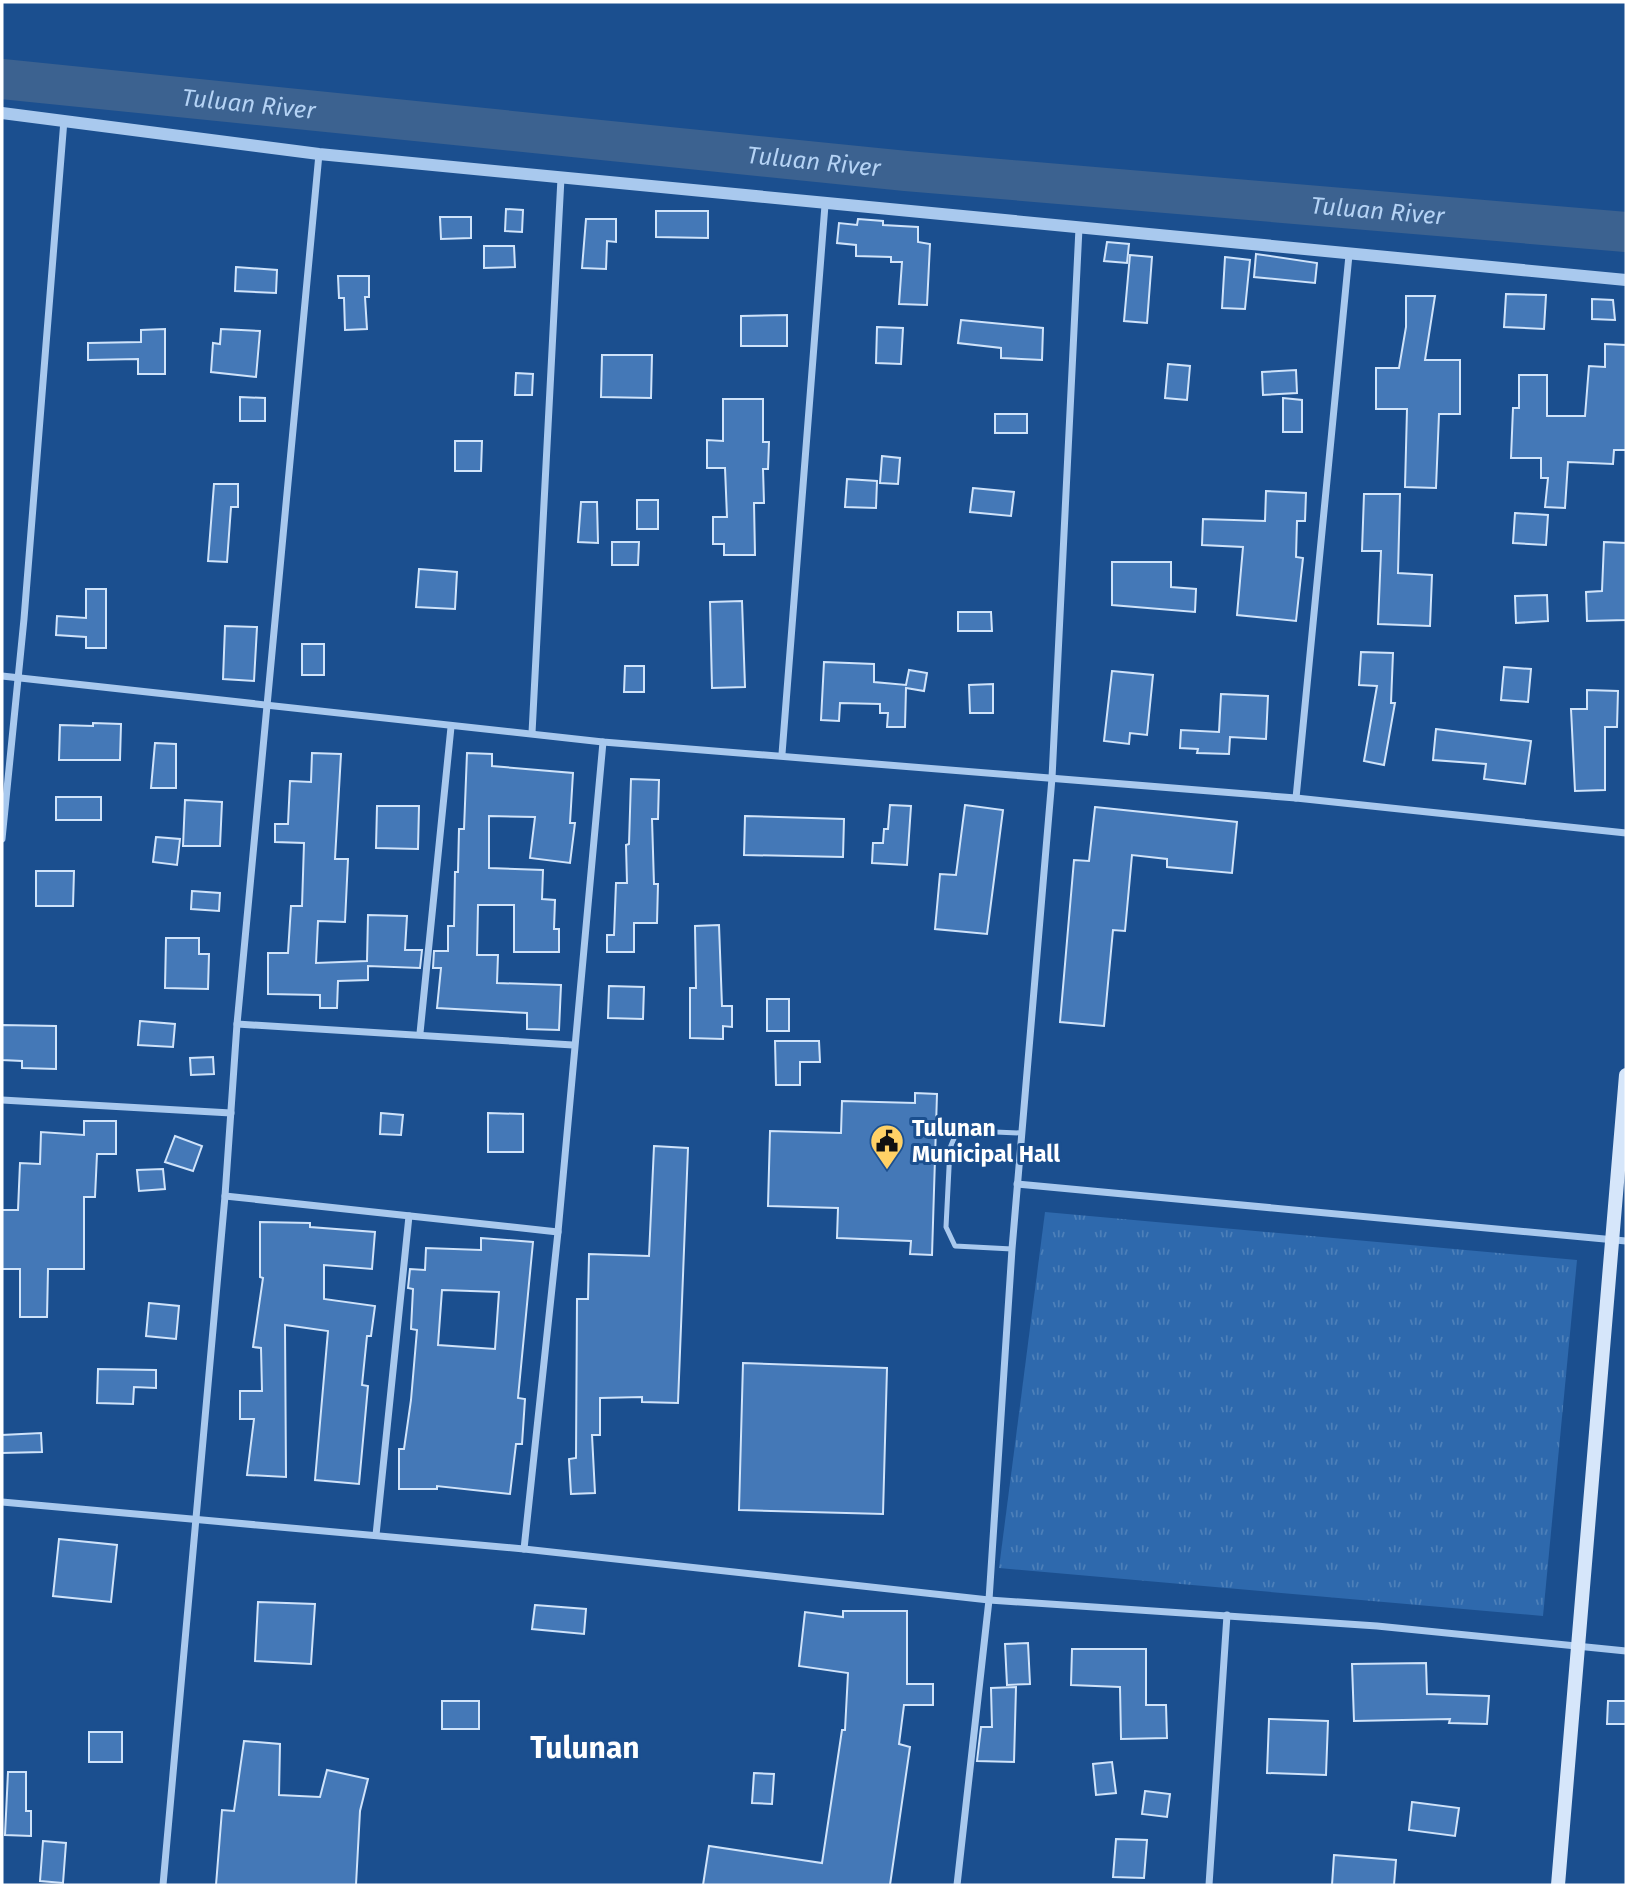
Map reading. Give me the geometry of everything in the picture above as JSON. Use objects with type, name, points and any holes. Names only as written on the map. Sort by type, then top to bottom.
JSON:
[{"type":"main road","points":[[1558,1885],[1578,1646],[1619,1240],[1626,1075]]},
{"type":"street","points":[[2,113],[319,154],[825,205],[1626,280]]},
{"type":"street","points":[[2,839],[18,678],[64,120]]},
{"type":"street","points":[[163,1885],[225,1196],[237,1024],[319,154]]},
{"type":"street","points":[[532,733],[561,178]]},
{"type":"street","points":[[782,754],[825,205]]},
{"type":"street","points":[[957,1885],[989,1600],[1012,1249],[1052,778],[1079,228]]},
{"type":"street","points":[[1296,798],[1349,255]]},
{"type":"street","points":[[2,676],[603,742],[782,754],[1296,798],[1626,833]]},
{"type":"street","points":[[420,1033],[451,727]]},
{"type":"street","points":[[524,1549],[558,1232],[573,1045],[603,742]]},
{"type":"street","points":[[237,1024],[420,1033],[573,1045]]},
{"type":"street","points":[[2,1100],[231,1113]]},
{"type":"street","points":[[1017,1184],[1619,1240]]},
{"type":"street","points":[[225,1196],[558,1232]]},
{"type":"street","points":[[376,1535],[409,1216]]},
{"type":"street","points":[[2,1502],[524,1549],[989,1600],[1377,1626],[1626,1651]]},
{"type":"street","points":[[1209,1885],[1227,1615]]},
{"type":"lane","points":[[1012,1249],[966,1248],[954,1246],[948,1239],[946,1227],[950,1148],[955,1136],[972,1130],[1021,1133]]},
{"type":"green space","points":[[1045,1212],[1577,1260],[1543,1616],[999,1568]]},
{"type":"building","points":[[506,209],[523,210],[522,232],[505,231]]},
{"type":"building","points":[[656,211],[708,211],[708,238],[656,237]]},
{"type":"building","points":[[440,217],[471,217],[471,238],[441,239]]},
{"type":"building","points":[[586,219],[616,219],[616,242],[607,241],[606,269],[582,268]]},
{"type":"building","points":[[858,219],[883,221],[883,225],[918,227],[918,242],[930,244],[927,305],[899,304],[902,262],[891,262],[891,257],[856,256],[856,245],[837,243],[839,223],[857,225]]},
{"type":"building","points":[[1107,242],[1129,244],[1127,263],[1104,261]]},
{"type":"building","points":[[484,246],[514,246],[515,267],[484,268]]},
{"type":"building","points":[[1256,254],[1317,263],[1315,283],[1254,277]]},
{"type":"building","points":[[1130,255],[1152,257],[1147,323],[1124,321]]},
{"type":"building","points":[[1225,257],[1250,260],[1245,309],[1222,308]]},
{"type":"building","points":[[236,267],[277,270],[276,293],[235,291]]},
{"type":"building","points":[[338,276],[369,276],[369,297],[365,297],[367,329],[345,330],[344,298],[339,298]]},
{"type":"building","points":[[1506,294],[1546,295],[1544,329],[1504,327]]},
{"type":"building","points":[[1406,296],[1435,296],[1425,360],[1460,360],[1460,414],[1439,414],[1436,488],[1405,487],[1407,409],[1376,409],[1376,368],[1399,368],[1406,327]]},
{"type":"building","points":[[1592,299],[1613,300],[1615,320],[1592,319]]},
{"type":"building","points":[[787,315],[787,346],[741,346],[741,316]]},
{"type":"building","points":[[961,320],[1043,328],[1042,360],[1001,358],[1001,348],[958,343]]},
{"type":"building","points":[[877,327],[903,328],[901,364],[876,363]]},
{"type":"building","points":[[165,329],[165,374],[138,374],[138,359],[88,360],[88,343],[141,342],[141,330]]},
{"type":"building","points":[[221,329],[260,331],[256,377],[211,372],[213,343],[220,344]]},
{"type":"building","points":[[1605,344],[1626,345],[1626,450],[1614,450],[1613,464],[1568,462],[1565,508],[1545,507],[1548,478],[1541,478],[1541,458],[1511,458],[1513,408],[1519,408],[1519,375],[1547,375],[1547,416],[1585,416],[1589,366],[1605,367]]},
{"type":"building","points":[[602,355],[652,355],[651,398],[601,397]]},
{"type":"building","points":[[1168,364],[1190,366],[1187,400],[1165,398]]},
{"type":"building","points":[[1296,370],[1297,393],[1263,395],[1262,372]]},
{"type":"building","points":[[516,373],[533,374],[532,395],[515,395]]},
{"type":"building","points":[[240,397],[265,398],[265,421],[240,421]]},
{"type":"building","points":[[1283,398],[1302,400],[1302,432],[1283,432]]},
{"type":"building","points":[[723,399],[763,399],[763,442],[769,442],[768,469],[763,469],[764,503],[754,503],[755,555],[724,555],[724,544],[713,544],[713,517],[727,517],[725,468],[707,468],[707,440],[723,441]]},
{"type":"building","points":[[995,414],[1027,414],[1027,433],[995,433]]},
{"type":"building","points":[[455,441],[482,441],[481,471],[455,471]]},
{"type":"building","points":[[882,456],[900,458],[898,484],[880,483]]},
{"type":"building","points":[[847,479],[877,481],[876,508],[845,507]]},
{"type":"building","points":[[214,484],[238,484],[238,507],[231,507],[227,562],[208,561]]},
{"type":"building","points":[[973,488],[1014,492],[1011,516],[970,512]]},
{"type":"building","points":[[1266,491],[1306,493],[1305,521],[1297,521],[1296,557],[1303,558],[1296,621],[1237,615],[1243,547],[1202,545],[1203,519],[1265,521]]},
{"type":"building","points":[[1364,494],[1400,494],[1398,573],[1432,575],[1430,626],[1378,624],[1381,551],[1362,551]]},
{"type":"building","points":[[637,500],[658,500],[658,529],[637,529]]},
{"type":"building","points":[[581,502],[597,502],[598,543],[578,542]]},
{"type":"building","points":[[1515,513],[1548,515],[1546,545],[1513,543]]},
{"type":"building","points":[[612,542],[639,542],[638,565],[612,565]]},
{"type":"building","points":[[1604,542],[1626,543],[1626,620],[1587,621],[1586,592],[1602,591]]},
{"type":"building","points":[[1112,562],[1171,562],[1171,587],[1196,589],[1195,612],[1112,605]]},
{"type":"building","points":[[419,569],[457,572],[455,609],[416,607]]},
{"type":"building","points":[[86,589],[106,589],[106,648],[86,648],[86,637],[56,635],[57,616],[86,618]]},
{"type":"building","points":[[1547,595],[1548,621],[1516,623],[1515,596]]},
{"type":"building","points":[[742,601],[745,687],[712,688],[710,602]]},
{"type":"building","points":[[958,612],[991,612],[992,631],[958,631]]},
{"type":"building","points":[[225,626],[257,627],[254,681],[223,679]]},
{"type":"building","points":[[302,644],[324,644],[324,675],[302,675]]},
{"type":"building","points":[[1361,652],[1393,653],[1391,703],[1395,703],[1384,765],[1364,761],[1377,686],[1359,685]]},
{"type":"building","points":[[824,662],[874,664],[874,682],[906,685],[909,670],[927,673],[924,691],[906,688],[905,727],[887,727],[888,713],[880,713],[880,704],[840,703],[839,721],[821,720]]},
{"type":"building","points":[[625,666],[644,666],[644,692],[624,692]]},
{"type":"building","points":[[1504,667],[1531,669],[1528,702],[1501,700]]},
{"type":"building","points":[[1112,671],[1153,675],[1147,735],[1130,733],[1129,744],[1104,741]]},
{"type":"building","points":[[993,684],[993,713],[970,713],[969,685]]},
{"type":"building","points":[[1587,690],[1618,691],[1617,727],[1605,727],[1605,790],[1575,791],[1571,709],[1587,709]]},
{"type":"building","points":[[1221,694],[1268,696],[1266,739],[1230,737],[1229,754],[1197,753],[1198,749],[1180,748],[1181,730],[1219,732]]},
{"type":"building","points":[[93,723],[121,724],[120,760],[59,760],[60,725],[93,726]]},
{"type":"building","points":[[1436,729],[1531,741],[1525,784],[1484,779],[1486,764],[1433,760]]},
{"type":"building","points":[[155,743],[176,744],[176,788],[151,788]]},
{"type":"building","points":[[312,753],[341,754],[335,859],[348,859],[345,922],[318,921],[316,963],[367,961],[368,915],[407,916],[405,950],[422,950],[420,968],[368,966],[368,980],[338,981],[337,1008],[320,1008],[320,995],[268,994],[268,953],[288,953],[291,906],[302,906],[304,843],[275,842],[275,824],[288,824],[290,781],[311,782]]},
{"type":"building","points":[[467,753],[492,754],[492,766],[573,773],[570,823],[575,823],[570,863],[530,858],[535,817],[489,816],[489,868],[543,870],[542,899],[555,900],[554,929],[559,929],[559,952],[514,952],[514,905],[478,905],[477,955],[498,955],[497,983],[561,985],[559,1030],[527,1029],[527,1013],[437,1008],[441,968],[433,968],[434,951],[448,951],[448,926],[454,926],[455,872],[458,872],[459,829],[464,829]]},
{"type":"building","points":[[631,779],[659,780],[658,819],[652,819],[654,884],[658,884],[657,923],[634,923],[634,952],[607,952],[607,935],[614,935],[616,883],[627,883],[626,845],[629,844]]},
{"type":"building","points":[[56,797],[101,797],[101,820],[56,820]]},
{"type":"building","points":[[185,800],[222,802],[220,846],[183,846]]},
{"type":"building","points":[[890,805],[911,806],[907,865],[872,863],[873,843],[883,843],[884,829],[888,829]]},
{"type":"building","points":[[965,805],[1003,810],[987,934],[935,929],[940,874],[956,875]]},
{"type":"building","points":[[377,806],[419,806],[418,849],[376,848]]},
{"type":"building","points":[[1095,807],[1237,822],[1232,873],[1167,867],[1167,859],[1132,855],[1125,931],[1113,930],[1104,1026],[1060,1022],[1074,860],[1089,861]]},
{"type":"building","points":[[745,816],[844,819],[843,857],[744,855]]},
{"type":"building","points":[[156,837],[180,839],[177,865],[153,862]]},
{"type":"building","points":[[36,871],[74,871],[73,906],[36,906]]},
{"type":"building","points":[[192,891],[220,893],[219,911],[191,909]]},
{"type":"building","points":[[719,925],[722,1006],[732,1006],[732,1027],[723,1026],[723,1039],[690,1038],[690,988],[696,988],[695,926]]},
{"type":"building","points":[[166,938],[199,938],[199,954],[209,954],[208,989],[165,988]]},
{"type":"building","points":[[609,986],[644,987],[643,1019],[608,1018]]},
{"type":"building","points":[[767,999],[789,999],[789,1031],[767,1031]]},
{"type":"building","points":[[140,1021],[175,1024],[173,1047],[138,1045]]},
{"type":"building","points":[[2,1025],[56,1026],[56,1069],[22,1068],[22,1061],[2,1060]]},
{"type":"building","points":[[775,1041],[819,1041],[820,1062],[800,1062],[800,1085],[776,1085]]},
{"type":"building","points":[[213,1057],[214,1074],[191,1075],[190,1058]]},
{"type":"building","name":"Tulunan Municipal Hall","points":[[915,1093],[937,1094],[932,1255],[910,1254],[911,1241],[837,1238],[838,1208],[768,1206],[770,1131],[841,1133],[842,1101],[915,1103]]},
{"type":"building","points":[[381,1113],[403,1115],[401,1135],[380,1134]]},
{"type":"building","points":[[488,1113],[523,1114],[523,1152],[488,1152]]},
{"type":"building","points":[[84,1121],[116,1121],[116,1154],[97,1154],[95,1197],[84,1197],[84,1269],[48,1269],[47,1317],[20,1317],[20,1269],[2,1269],[2,1210],[18,1210],[20,1163],[40,1164],[41,1132],[84,1135]]},
{"type":"building","points":[[175,1136],[202,1146],[193,1171],[165,1162]]},
{"type":"building","points":[[654,1146],[688,1148],[678,1403],[642,1402],[642,1397],[600,1398],[600,1435],[592,1435],[595,1493],[571,1494],[569,1459],[576,1458],[577,1299],[588,1299],[589,1254],[649,1256]]},
{"type":"building","points":[[163,1169],[165,1189],[139,1191],[137,1170]]},
{"type":"building","points":[[260,1222],[310,1223],[310,1227],[375,1232],[372,1269],[324,1265],[324,1299],[375,1306],[371,1336],[367,1336],[362,1385],[368,1386],[359,1484],[315,1480],[328,1331],[285,1325],[286,1477],[247,1475],[254,1419],[240,1419],[240,1391],[262,1391],[261,1348],[253,1347],[263,1278],[260,1277]]},
{"type":"building","points":[[481,1238],[533,1242],[518,1398],[525,1399],[522,1444],[516,1444],[510,1494],[437,1486],[437,1489],[399,1489],[399,1449],[404,1449],[417,1330],[411,1329],[413,1289],[408,1288],[410,1269],[425,1270],[426,1248],[481,1250]],"holes":[[[442,1290],[499,1292],[495,1349],[438,1345]]]},
{"type":"building","points":[[149,1303],[179,1306],[176,1339],[146,1336]]},
{"type":"building","points":[[743,1363],[887,1368],[883,1514],[739,1510]]},
{"type":"building","points":[[98,1369],[156,1370],[156,1388],[134,1387],[133,1404],[97,1403]]},
{"type":"building","points":[[41,1433],[42,1452],[2,1453],[2,1435]]},
{"type":"building","points":[[59,1539],[117,1545],[111,1602],[53,1596]]},
{"type":"building","points":[[258,1602],[315,1604],[311,1664],[255,1661]]},
{"type":"building","points":[[535,1605],[586,1609],[584,1634],[532,1629]]},
{"type":"building","points":[[843,1611],[907,1611],[907,1684],[933,1684],[933,1705],[904,1705],[899,1744],[910,1747],[890,1885],[703,1885],[709,1846],[822,1863],[842,1730],[845,1730],[848,1673],[799,1666],[805,1612],[843,1617]]},
{"type":"building","points":[[1028,1643],[1030,1684],[1007,1685],[1005,1644]]},
{"type":"building","points":[[1072,1649],[1146,1649],[1146,1705],[1166,1705],[1167,1738],[1121,1739],[1120,1687],[1071,1685]]},
{"type":"building","points":[[1426,1663],[1427,1694],[1489,1696],[1487,1724],[1449,1723],[1450,1719],[1354,1721],[1352,1664]]},
{"type":"building","points":[[1016,1687],[1014,1762],[977,1761],[981,1727],[992,1727],[991,1688]]},
{"type":"building","points":[[442,1701],[479,1701],[479,1729],[442,1729]]},
{"type":"building","points":[[1608,1701],[1626,1701],[1626,1724],[1607,1724]]},
{"type":"building","points":[[1269,1719],[1328,1721],[1326,1775],[1267,1773]]},
{"type":"building","points":[[89,1732],[122,1732],[122,1762],[89,1762]]},
{"type":"building","points":[[244,1741],[280,1744],[279,1795],[320,1797],[327,1770],[368,1779],[360,1811],[356,1885],[216,1885],[222,1810],[234,1811]]},
{"type":"building","points":[[1112,1762],[1116,1793],[1096,1795],[1093,1764]]},
{"type":"building","points":[[8,1772],[26,1772],[26,1811],[31,1811],[31,1836],[5,1835]]},
{"type":"building","points":[[754,1773],[774,1774],[772,1804],[752,1803]]},
{"type":"building","points":[[1145,1791],[1170,1794],[1167,1817],[1142,1814]]},
{"type":"building","points":[[1412,1802],[1459,1808],[1455,1836],[1409,1830]]},
{"type":"building","points":[[1116,1839],[1147,1840],[1144,1878],[1113,1877]]},
{"type":"building","points":[[43,1841],[66,1843],[63,1883],[40,1881]]},
{"type":"building","points":[[1334,1855],[1396,1860],[1394,1885],[1332,1885]]},
{"type":"waterway","name":"Tuluan River","points":[[2,79],[906,171],[1626,232]]},
{"type":"place","name":"Tulunan Municipal Hall","points":[[887,1171]]},
{"type":"district","name":"Tulunan","points":[[585,1748]]}]
